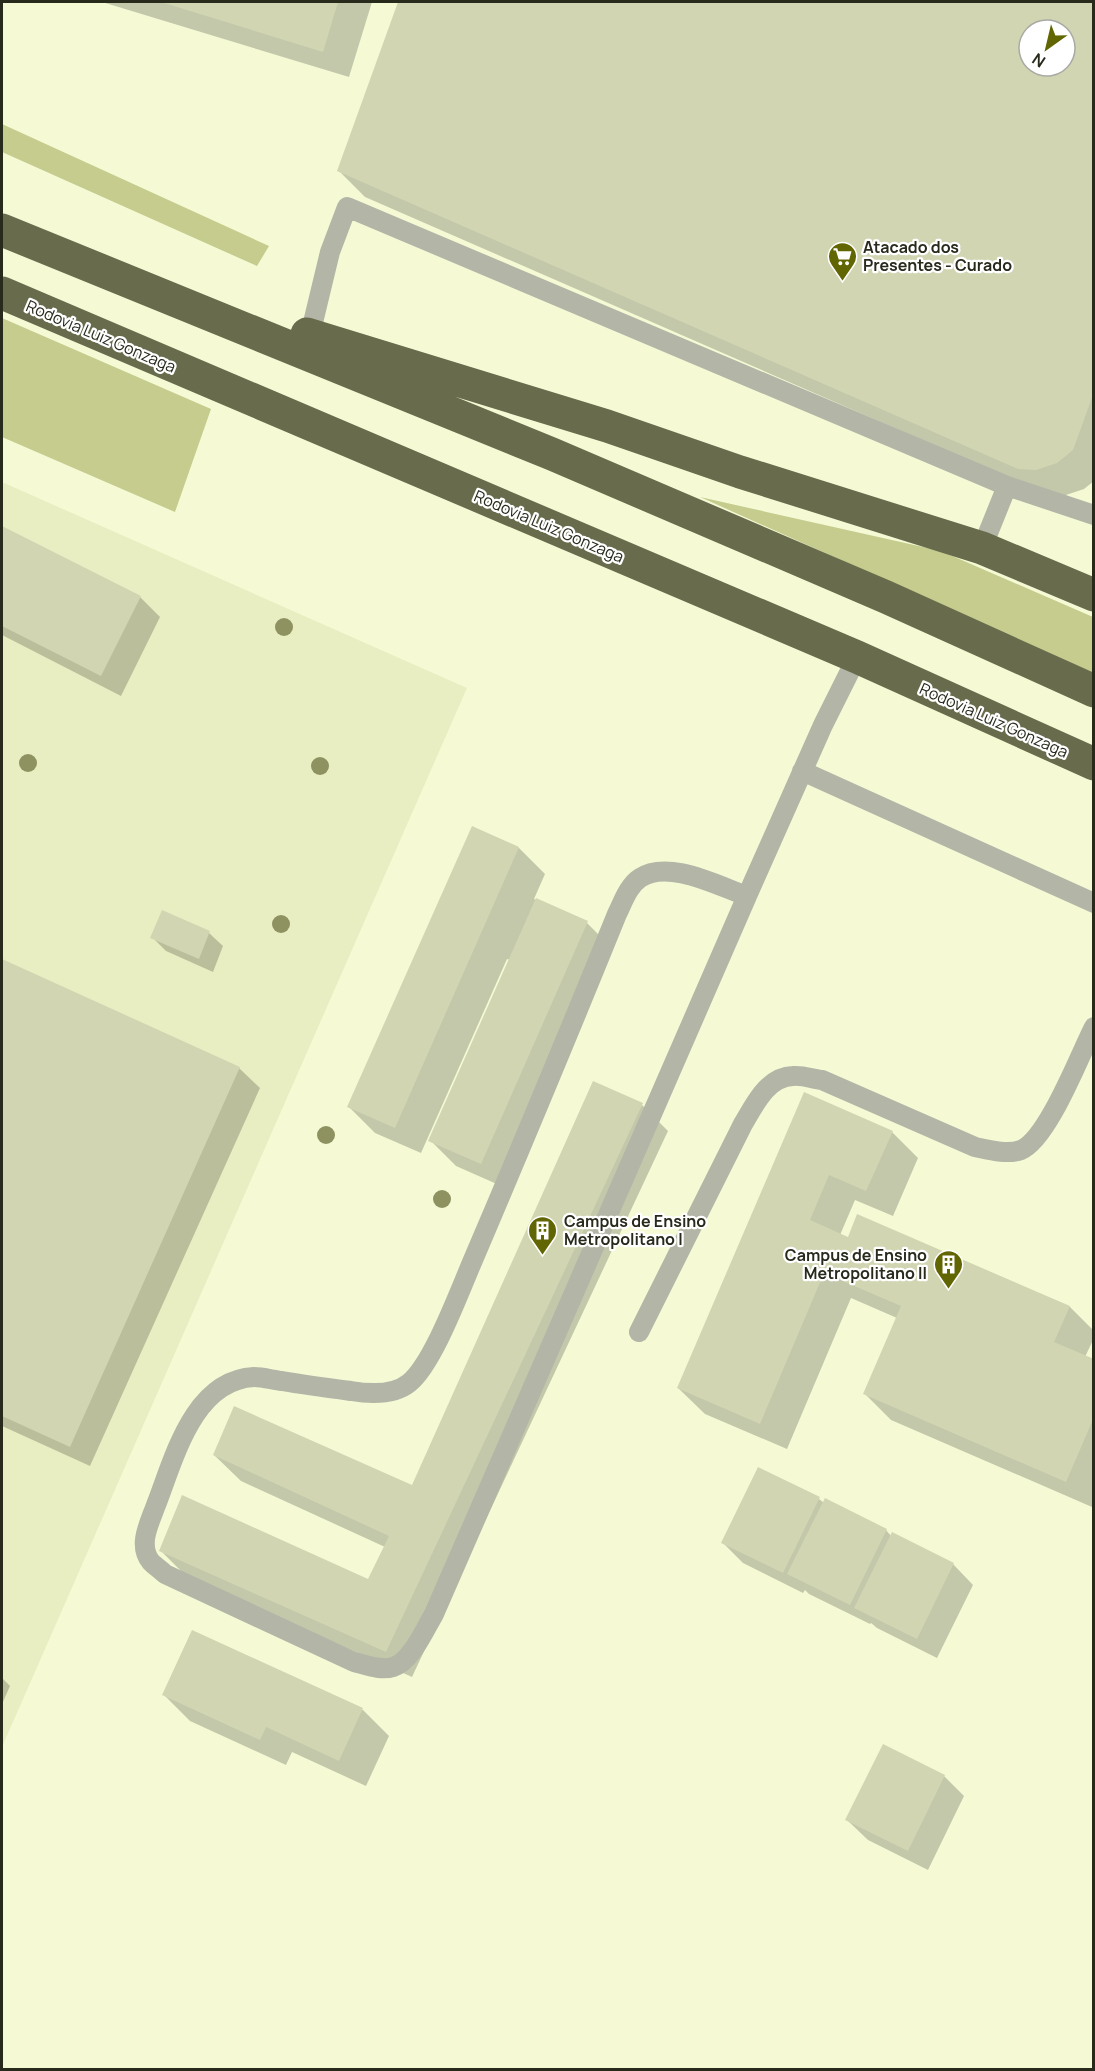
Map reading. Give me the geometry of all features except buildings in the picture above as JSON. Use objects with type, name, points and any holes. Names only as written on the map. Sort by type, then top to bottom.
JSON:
[{"type":"highway","points":[[7,232],[574,463],[886,597],[1094,691]]},
{"type":"highway","name":"Rodovia Luiz Gonzaga","points":[[2,293],[857,657],[1094,764]]},
{"type":"highway","points":[[233,325],[310,334],[607,426],[740,472],[982,548],[1094,595]]},
{"type":"lane","points":[[310,334],[330,252],[347,207],[1007,486],[1094,515]]},
{"type":"lane","points":[[982,548],[1007,486]]},
{"type":"lane","points":[[747,897],[666,870],[653,871],[638,879],[626,895],[617,914],[537,1113],[446,1321],[423,1366],[409,1383],[391,1392],[366,1394],[254,1377],[228,1384],[210,1396],[193,1417],[178,1449],[146,1533],[145,1552],[151,1562],[165,1574],[354,1662],[376,1667],[393,1667],[407,1657],[434,1614],[747,897],[802,771],[857,657]]},
{"type":"lane","points":[[802,771],[1094,903]]},
{"type":"lane","points":[[639,1332],[743,1124],[758,1098],[771,1083],[795,1076],[822,1080],[975,1147],[1001,1152],[1021,1150],[1038,1138],[1050,1119],[1094,1027]]},
{"type":"shaded area","points":[[2,124],[269,246],[257,266],[2,152]]},
{"type":"shaded area","points":[[2,318],[211,409],[175,512],[2,437]]},
{"type":"shaded area","points":[[2,482],[467,688],[2,1747]]},
{"type":"shaded area","points":[[700,497],[941,551],[1093,617],[1093,673]]},
{"type":"place","name":"Atacado dos Presentes - Curado","points":[[842,282]]},
{"type":"place","name":"Campus de Ensino Metropolitano I","points":[[543,1256]]},
{"type":"place","name":"Campus de Ensino Metropolitano II","points":[[948,1290]]}]
